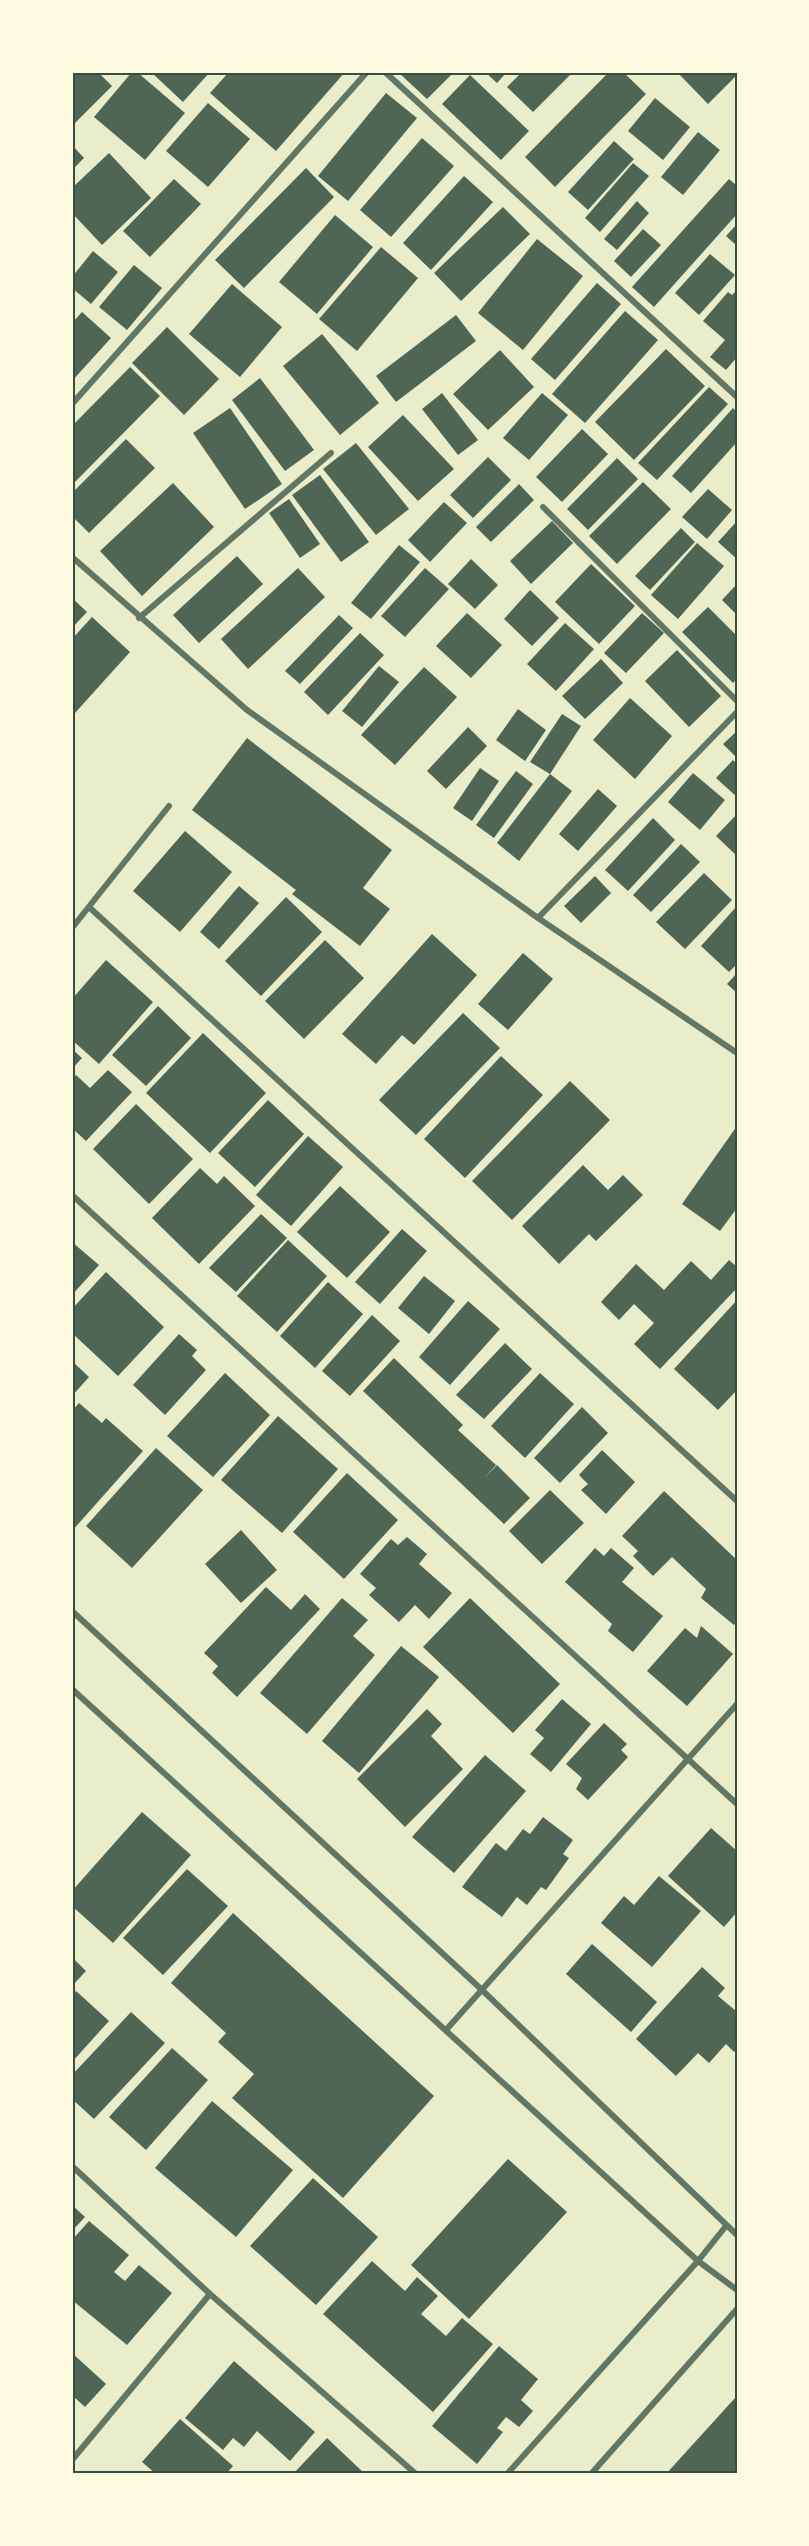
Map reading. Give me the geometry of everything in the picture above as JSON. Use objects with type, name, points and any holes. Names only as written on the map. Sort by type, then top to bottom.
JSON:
[{"type":"street","points":[[72,404],[367,72]]},
{"type":"street","points":[[385,72],[737,397]]},
{"type":"street","points":[[139,618],[331,453]]},
{"type":"street","points":[[543,507],[737,701]]},
{"type":"street","points":[[72,557],[139,618],[247,710],[538,918],[737,1053]]},
{"type":"street","points":[[538,918],[737,712]]},
{"type":"street","points":[[72,928],[169,806]]},
{"type":"street","points":[[88,908],[737,1501]]},
{"type":"street","points":[[72,1196],[737,1804]]},
{"type":"street","points":[[72,1611],[481,1989],[737,2235]]},
{"type":"street","points":[[72,1689],[698,2261],[737,2290]]},
{"type":"street","points":[[446,2030],[737,1704]]},
{"type":"street","points":[[72,2166],[210,2294],[416,2474]]},
{"type":"street","points":[[507,2474],[698,2261],[726,2226]]},
{"type":"street","points":[[72,2460],[210,2294]]},
{"type":"street","points":[[591,2474],[737,2309]]},
{"type":"building","points":[[72,72],[98,72],[112,86],[72,126]]},
{"type":"building","points":[[132,72],[137,72],[185,113],[145,160],[94,117]]},
{"type":"building","points":[[151,72],[210,72],[183,102]]},
{"type":"building","points":[[229,72],[345,72],[276,151],[210,93]]},
{"type":"building","points":[[398,72],[454,72],[427,99]]},
{"type":"building","points":[[485,72],[507,72],[497,83]]},
{"type":"building","points":[[522,72],[573,72],[533,112],[507,87]]},
{"type":"building","points":[[609,72],[623,72],[646,94],[555,187],[525,157]]},
{"type":"building","points":[[677,72],[737,72],[737,75],[708,104]]},
{"type":"building","points":[[470,75],[529,131],[501,160],[442,104]]},
{"type":"building","points":[[386,93],[417,118],[348,201],[318,176]]},
{"type":"building","points":[[655,98],[690,127],[663,160],[628,131]]},
{"type":"building","points":[[208,103],[250,139],[208,187],[166,151]]},
{"type":"building","points":[[698,132],[720,150],[683,195],[661,177]]},
{"type":"building","points":[[422,138],[454,166],[391,237],[360,210]]},
{"type":"building","points":[[614,141],[634,159],[588,210],[568,192]]},
{"type":"building","points":[[72,145],[84,158],[72,170]]},
{"type":"building","points":[[109,153],[151,198],[102,245],[72,213],[72,188]]},
{"type":"building","points":[[633,163],[649,176],[600,232],[585,218]]},
{"type":"building","points":[[306,168],[334,197],[244,288],[215,260]]},
{"type":"building","points":[[464,176],[493,202],[431,270],[403,243]]},
{"type":"building","points":[[174,179],[201,204],[150,257],[123,231]]},
{"type":"building","points":[[729,179],[737,186],[737,214],[654,307],[632,287]]},
{"type":"building","points":[[637,201],[649,213],[617,250],[604,239]]},
{"type":"building","points":[[503,207],[530,234],[461,301],[434,273]]},
{"type":"building","points":[[335,215],[373,247],[317,314],[279,282]]},
{"type":"building","points":[[737,224],[737,246],[726,236]]},
{"type":"building","points":[[643,229],[661,245],[631,277],[614,261]]},
{"type":"building","points":[[537,239],[583,276],[523,350],[478,313]]},
{"type":"building","points":[[381,247],[418,278],[357,351],[319,319]]},
{"type":"building","points":[[93,251],[118,272],[91,304],[72,288],[72,277]]},
{"type":"building","points":[[710,254],[735,275],[699,315],[675,293]]},
{"type":"building","points":[[134,265],[162,288],[127,330],[99,307]]},
{"type":"building","points":[[597,283],[621,304],[555,380],[531,359]]},
{"type":"building","points":[[232,284],[282,327],[240,377],[189,334]]},
{"type":"building","points":[[737,290],[737,357],[726,370],[710,357],[725,340],[703,321],[728,292],[732,295]]},
{"type":"building","points":[[625,311],[658,340],[585,423],[552,394]]},
{"type":"building","points":[[82,312],[111,338],[72,381],[72,323]]},
{"type":"building","points":[[456,315],[476,341],[396,402],[376,376]]},
{"type":"building","points":[[167,327],[219,379],[184,415],[132,363]]},
{"type":"building","points":[[322,334],[379,403],[340,435],[283,366]]},
{"type":"building","points":[[666,349],[705,386],[634,460],[595,422]]},
{"type":"building","points":[[500,350],[534,387],[488,430],[453,394]]},
{"type":"building","points":[[130,367],[160,396],[72,485],[72,426]]},
{"type":"building","points":[[260,378],[314,450],[285,471],[232,400]]},
{"type":"building","points":[[709,387],[728,404],[657,480],[638,463]]},
{"type":"building","points":[[442,393],[478,440],[458,455],[422,409]]},
{"type":"building","points":[[542,393],[568,415],[529,460],[503,438]]},
{"type":"building","points":[[230,408],[282,484],[245,509],[193,433]]},
{"type":"building","points":[[733,408],[737,412],[737,442],[691,493],[672,476]]},
{"type":"building","points":[[403,415],[454,469],[418,501],[368,447]]},
{"type":"building","points":[[582,429],[608,454],[562,502],[536,477]]},
{"type":"building","points":[[126,439],[155,468],[89,533],[72,516],[72,493]]},
{"type":"building","points":[[356,443],[409,509],[376,535],[323,469]]},
{"type":"building","points":[[488,457],[511,480],[473,518],[450,495]]},
{"type":"building","points":[[617,458],[638,479],[588,530],[567,509]]},
{"type":"building","points":[[320,475],[369,542],[341,562],[292,495]]},
{"type":"building","points":[[643,482],[671,509],[617,564],[589,536]]},
{"type":"building","points":[[173,483],[214,527],[142,596],[100,551]]},
{"type":"building","points":[[519,484],[534,500],[491,542],[476,527]]},
{"type":"building","points":[[708,489],[732,510],[707,539],[682,517]]},
{"type":"building","points":[[289,499],[320,544],[300,558],[269,513]]},
{"type":"building","points":[[444,502],[467,523],[430,562],[408,540]]},
{"type":"building","points":[[552,521],[573,543],[531,584],[510,561]]},
{"type":"building","points":[[737,521],[737,559],[718,542]]},
{"type":"building","points":[[681,528],[695,542],[650,590],[635,576]]},
{"type":"building","points":[[697,543],[724,566],[678,619],[651,595]]},
{"type":"building","points":[[399,545],[420,562],[371,619],[351,603]]},
{"type":"building","points":[[237,556],[263,584],[199,643],[173,615]]},
{"type":"building","points":[[471,559],[498,585],[475,609],[448,584]]},
{"type":"building","points":[[591,564],[635,606],[599,644],[555,602]]},
{"type":"building","points":[[298,568],[325,597],[248,669],[221,639]]},
{"type":"building","points":[[425,568],[449,589],[405,637],[381,616]]},
{"type":"building","points":[[737,584],[737,615],[722,600]]},
{"type":"building","points":[[530,590],[559,618],[532,646],[504,619]]},
{"type":"building","points":[[72,598],[87,612],[72,628]]},
{"type":"building","points":[[708,607],[737,636],[737,679],[733,683],[682,632]]},
{"type":"building","points":[[467,613],[502,645],[471,678],[436,646]]},
{"type":"building","points":[[642,613],[664,633],[626,673],[604,653]]},
{"type":"building","points":[[339,615],[353,628],[300,684],[285,671]]},
{"type":"building","points":[[92,617],[130,652],[75,713],[72,710],[72,639]]},
{"type":"building","points":[[565,623],[594,649],[556,691],[527,664]]},
{"type":"building","points":[[360,633],[384,655],[328,715],[304,692]]},
{"type":"building","points":[[677,650],[721,696],[689,727],[645,681]]},
{"type":"building","points":[[601,659],[623,683],[585,719],[562,696]]},
{"type":"building","points":[[379,666],[399,682],[362,727],[342,711]]},
{"type":"building","points":[[424,667],[457,697],[395,765],[361,735]]},
{"type":"building","points":[[630,698],[672,736],[635,779],[593,740]]},
{"type":"building","points":[[518,709],[546,730],[525,761],[496,740]]},
{"type":"building","points":[[562,714],[581,726],[550,774],[530,762]]},
{"type":"building","points":[[468,727],[487,746],[446,789],[427,771]]},
{"type":"building","points":[[737,731],[737,758],[723,744]]},
{"type":"building","points":[[247,738],[392,850],[363,888],[390,909],[360,946],[292,894],[296,890],[192,810]]},
{"type":"building","points":[[733,760],[737,764],[737,797],[716,778]]},
{"type":"building","points":[[480,768],[499,781],[472,821],[453,808]]},
{"type":"building","points":[[516,771],[533,784],[494,838],[476,825]]},
{"type":"building","points":[[693,773],[725,800],[700,830],[668,802]]},
{"type":"building","points":[[550,774],[572,791],[519,861],[497,843]]},
{"type":"building","points":[[598,789],[617,806],[578,851],[559,834]]},
{"type":"building","points":[[737,814],[737,856],[716,836]]},
{"type":"building","points":[[653,818],[675,840],[628,891],[605,870]]},
{"type":"building","points":[[185,831],[232,872],[180,932],[133,891]]},
{"type":"building","points":[[681,844],[700,862],[651,912],[633,895]]},
{"type":"building","points":[[704,873],[732,900],[685,949],[656,922]]},
{"type":"building","points":[[595,876],[611,893],[581,923],[564,906]]},
{"type":"building","points":[[239,886],[259,903],[219,949],[200,932]]},
{"type":"building","points":[[286,897],[322,932],[261,996],[225,961]]},
{"type":"building","points":[[737,906],[737,964],[729,972],[701,946]]},
{"type":"building","points":[[432,934],[477,975],[414,1045],[402,1035],[376,1064],[342,1034]]},
{"type":"building","points":[[325,940],[364,978],[304,1039],[265,1001]]},
{"type":"building","points":[[523,953],[553,979],[508,1030],[478,1004]]},
{"type":"building","points":[[106,960],[153,1002],[99,1064],[72,1040],[72,999]]},
{"type":"building","points":[[737,973],[737,993],[727,984]]},
{"type":"building","points":[[158,1006],[191,1038],[146,1086],[112,1055]]},
{"type":"building","points":[[463,1013],[500,1048],[416,1135],[379,1100]]},
{"type":"building","points":[[203,1033],[266,1093],[210,1153],[146,1093]]},
{"type":"building","points":[[72,1049],[82,1058],[72,1069]]},
{"type":"building","points":[[501,1056],[543,1095],[465,1178],[424,1139]]},
{"type":"building","points":[[108,1070],[132,1092],[86,1141],[72,1128],[72,1079],[76,1075],[90,1088]]},
{"type":"building","points":[[570,1081],[610,1120],[512,1220],[472,1181]]},
{"type":"building","points":[[268,1100],[304,1134],[255,1187],[218,1153]]},
{"type":"building","points":[[136,1104],[193,1159],[149,1204],[93,1149]]},
{"type":"building","points":[[737,1126],[737,1208],[720,1231],[682,1204]]},
{"type":"building","points":[[308,1136],[343,1167],[291,1226],[256,1195]]},
{"type":"building","points":[[583,1165],[608,1190],[623,1175],[643,1195],[596,1241],[589,1234],[559,1264],[522,1226]]},
{"type":"building","points":[[200,1168],[217,1184],[224,1176],[255,1206],[199,1264],[152,1218]]},
{"type":"building","points":[[340,1186],[390,1232],[347,1278],[297,1232]]},
{"type":"building","points":[[261,1214],[287,1238],[236,1292],[209,1268]]},
{"type":"building","points":[[402,1229],[427,1251],[380,1304],[355,1282]]},
{"type":"building","points":[[288,1240],[327,1276],[277,1332],[237,1296]]},
{"type":"building","points":[[72,1242],[99,1265],[72,1295]]},
{"type":"building","points":[[729,1260],[737,1267],[737,1288],[660,1369],[634,1344],[654,1323],[634,1304],[619,1320],[601,1302],[636,1264],[664,1290],[691,1261],[711,1280]]},
{"type":"building","points":[[106,1272],[164,1327],[118,1376],[72,1333],[72,1309]]},
{"type":"building","points":[[424,1276],[455,1301],[429,1334],[398,1308]]},
{"type":"building","points":[[328,1282],[363,1314],[315,1368],[280,1336]]},
{"type":"building","points":[[737,1300],[737,1390],[718,1410],[674,1369]]},
{"type":"building","points":[[468,1301],[500,1329],[450,1385],[419,1357]]},
{"type":"building","points":[[372,1315],[400,1341],[350,1396],[322,1371]]},
{"type":"building","points":[[179,1334],[197,1350],[192,1356],[206,1370],[165,1415],[133,1385]]},
{"type":"building","points":[[505,1343],[532,1369],[484,1419],[456,1395]]},
{"type":"building","points":[[394,1358],[463,1425],[458,1430],[496,1465],[485,1477],[497,1465],[530,1498],[504,1524],[363,1391]]},
{"type":"building","points":[[72,1361],[89,1377],[72,1396]]},
{"type":"building","points":[[225,1373],[270,1415],[213,1477],[167,1436]]},
{"type":"building","points":[[540,1373],[574,1404],[525,1458],[491,1426]]},
{"type":"building","points":[[79,1403],[102,1423],[106,1418],[143,1451],[72,1531],[72,1411]]},
{"type":"building","points":[[582,1407],[608,1433],[560,1483],[534,1458]]},
{"type":"building","points":[[278,1416],[338,1469],[282,1533],[221,1480]]},
{"type":"building","points":[[156,1448],[203,1490],[132,1568],[86,1526]]},
{"type":"building","points":[[602,1450],[635,1482],[606,1514],[581,1490],[588,1484],[579,1475]]},
{"type":"building","points":[[347,1473],[398,1520],[344,1579],[293,1532]]},
{"type":"building","points":[[550,1490],[584,1523],[542,1564],[509,1531]]},
{"type":"building","points":[[664,1491],[737,1560],[737,1621],[734,1625],[701,1598],[706,1589],[672,1557],[653,1576],[633,1556],[638,1551],[622,1536]]},
{"type":"building","points":[[241,1530],[277,1570],[241,1603],[205,1564]]},
{"type":"building","points":[[407,1537],[427,1554],[419,1564],[452,1593],[429,1619],[415,1605],[399,1622],[369,1595],[376,1588],[360,1574],[391,1539],[398,1545]]},
{"type":"building","points":[[595,1548],[604,1556],[611,1548],[634,1568],[622,1582],[663,1616],[633,1652],[608,1631],[612,1624],[565,1582]]},
{"type":"building","points":[[266,1587],[291,1610],[305,1594],[320,1609],[237,1697],[212,1673],[218,1666],[204,1653]]},
{"type":"building","points":[[342,1598],[368,1620],[353,1636],[375,1655],[307,1734],[260,1693]]},
{"type":"building","points":[[470,1598],[560,1684],[513,1733],[423,1647]]},
{"type":"building","points":[[701,1626],[733,1654],[687,1706],[647,1671],[685,1628],[697,1638]]},
{"type":"building","points":[[401,1646],[439,1677],[359,1773],[322,1741]]},
{"type":"building","points":[[562,1699],[591,1724],[551,1772],[530,1754],[544,1738],[535,1730]]},
{"type":"building","points":[[427,1709],[442,1724],[431,1736],[463,1769],[405,1827],[357,1779]]},
{"type":"building","points":[[604,1723],[627,1744],[621,1750],[628,1757],[588,1800],[576,1789],[582,1778],[566,1764]]},
{"type":"building","points":[[485,1755],[526,1791],[454,1873],[412,1837]]},
{"type":"building","points":[[142,1812],[191,1855],[113,1943],[72,1906],[72,1891]]},
{"type":"building","points":[[543,1817],[573,1840],[563,1854],[569,1858],[546,1890],[541,1887],[527,1905],[517,1897],[502,1917],[462,1887],[496,1843],[506,1851],[523,1829],[530,1834]]},
{"type":"building","points":[[711,1828],[737,1851],[737,1912],[724,1927],[668,1876]]},
{"type":"building","points":[[187,1869],[228,1906],[163,1975],[123,1938]]},
{"type":"building","points":[[659,1876],[701,1911],[652,1967],[601,1923],[624,1896],[634,1905]]},
{"type":"building","points":[[233,1913],[434,2096],[343,2198],[232,2098],[254,2074],[218,2042],[226,2033],[171,1983]]},
{"type":"building","points":[[592,1944],[657,2002],[631,2032],[566,1974]]},
{"type":"building","points":[[72,1957],[86,1971],[72,1986]]},
{"type":"building","points":[[702,1967],[725,1988],[718,1996],[737,2010],[737,2049],[734,2052],[726,2044],[709,2063],[698,2053],[676,2076],[636,2039]]},
{"type":"building","points":[[76,1991],[109,2021],[72,2062],[72,1996]]},
{"type":"building","points":[[131,2012],[165,2043],[94,2119],[72,2099],[72,2075]]},
{"type":"building","points":[[172,2048],[208,2080],[146,2150],[109,2117]]},
{"type":"building","points":[[212,2101],[293,2170],[236,2237],[155,2168]]},
{"type":"building","points":[[508,2159],[567,2212],[469,2319],[411,2265]]},
{"type":"building","points":[[313,2178],[378,2237],[316,2305],[250,2246]]},
{"type":"building","points":[[72,2205],[85,2217],[72,2231]]},
{"type":"building","points":[[89,2221],[129,2255],[114,2272],[125,2281],[139,2265],[172,2293],[127,2345],[72,2300],[72,2240]]},
{"type":"building","points":[[372,2261],[405,2291],[417,2277],[438,2296],[421,2314],[446,2336],[462,2318],[493,2344],[433,2412],[323,2314]]},
{"type":"building","points":[[499,2346],[538,2379],[521,2400],[533,2411],[519,2427],[506,2417],[497,2428],[503,2432],[477,2464],[432,2426]]},
{"type":"building","points":[[72,2353],[106,2384],[85,2407],[74,2397],[72,2399]]},
{"type":"building","points":[[234,2361],[315,2432],[290,2461],[257,2431],[244,2447],[233,2438],[223,2450],[185,2418]]},
{"type":"building","points":[[735,2398],[737,2399],[737,2474],[666,2474]]},
{"type":"building","points":[[180,2419],[233,2466],[226,2474],[156,2474],[142,2462]]},
{"type":"building","points":[[327,2438],[365,2474],[293,2474]]}]
